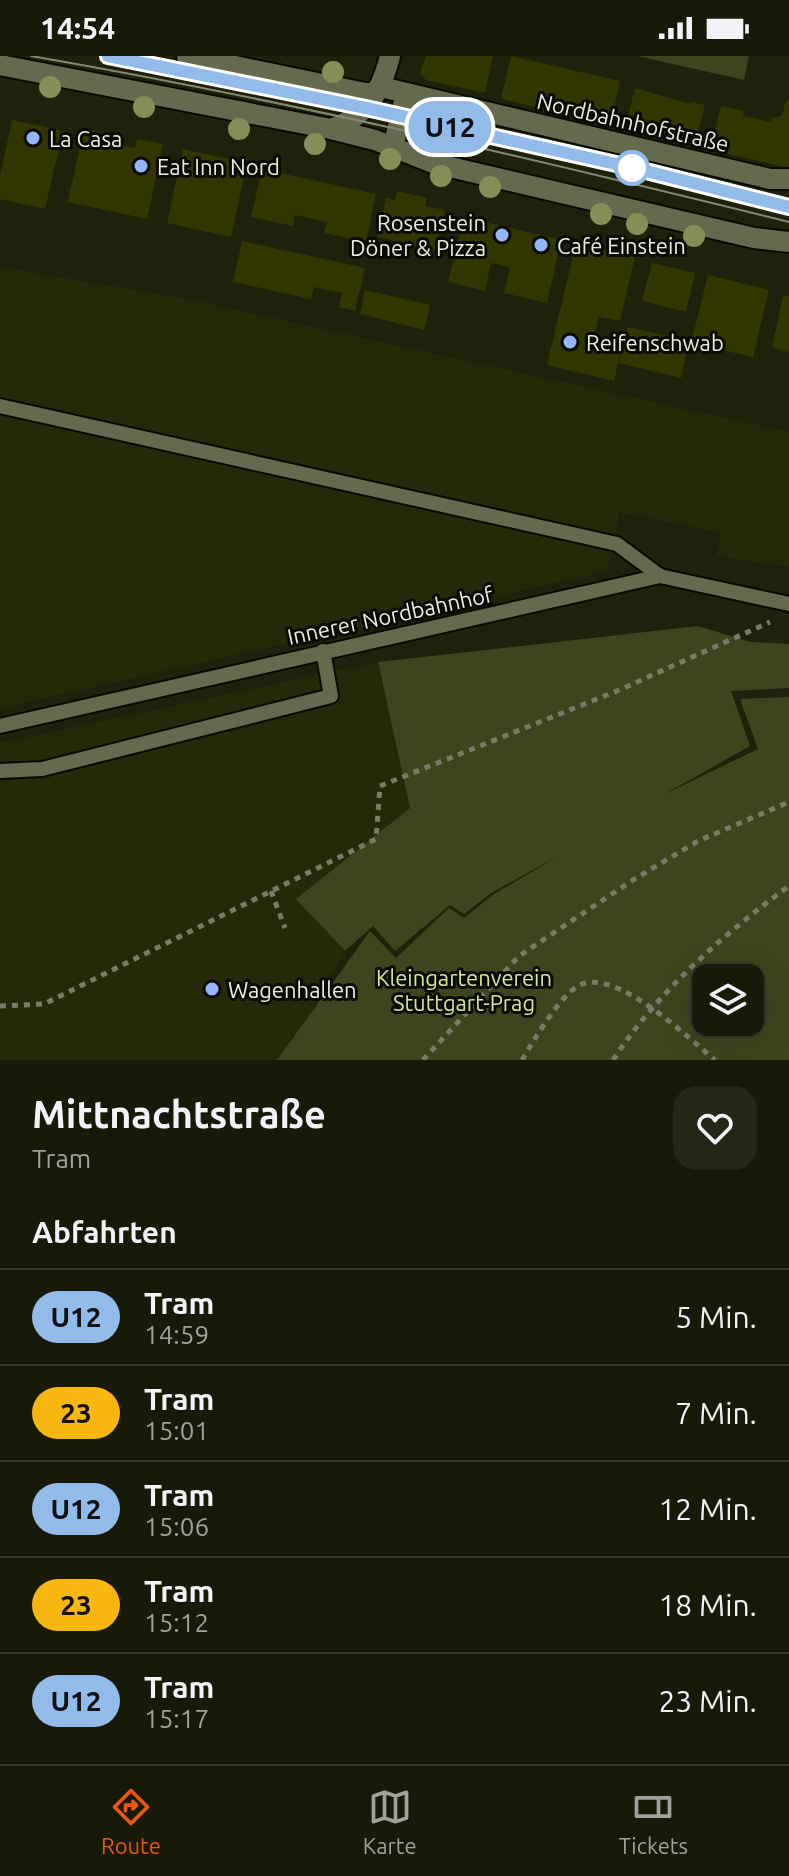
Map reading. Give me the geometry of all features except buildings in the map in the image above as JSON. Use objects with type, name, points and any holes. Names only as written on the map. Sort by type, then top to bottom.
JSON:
[{"type":"street","name":"Nordbahnhofstraße","points":[[187,56],[365,93],[372,93],[381,87],[770,179],[789,179]]},
{"type":"street","points":[[331,129],[354,118],[373,100],[381,87],[390,56]]},
{"type":"street","points":[[0,65],[331,129],[393,147],[433,163],[754,238],[789,242]]},
{"type":"street","points":[[393,147],[406,93]]},
{"type":"lane","points":[[0,406],[617,544],[660,576]]},
{"type":"lane","name":"Innerer Nordbahnhof","points":[[0,726],[660,576],[789,604]]},
{"type":"lane","points":[[0,771],[42,769],[331,696],[323,651]]},
{"type":"path","points":[[0,1006],[44,1004],[376,839],[380,786],[617,691],[775,619]]},
{"type":"path","points":[[423,1060],[519,956],[698,841],[789,802]]},
{"type":"path","points":[[613,1060],[652,1009],[707,951],[789,886]]},
{"type":"path","points":[[271,891],[285,928]]},
{"type":"path","points":[[522,1060],[561,1003],[579,985],[601,981],[652,1009],[715,1060]]},
{"type":"shaded area","points":[[0,267],[186,299],[789,432],[789,567],[717,556],[721,533],[620,512],[607,571],[0,708]]},
{"type":"shaded area","points":[[378,662],[410,808],[297,899],[345,952],[313,1009],[277,1060],[0,1060],[0,743]]},
{"type":"green space","points":[[637,56],[749,56],[744,80]]},
{"type":"green space","name":"Kleingartenverein Stuttgart-Prag","points":[[698,626],[750,642],[789,644],[789,688],[731,691],[750,746],[663,795],[758,749],[740,699],[789,697],[789,1060],[277,1060],[370,931],[396,958],[449,908],[464,918],[494,894],[562,854],[491,893],[464,914],[450,905],[395,951],[373,926],[345,951],[296,899],[410,808],[378,662]]},
{"type":"tram line","points":[[31,56],[412,132],[789,222]]},
{"type":"tram line","name":"U12","points":[[108,56],[366,108],[634,168],[789,207]]},
{"type":"tram line","points":[[109,56],[366,108],[634,168],[789,207]]},
{"type":"place","name":"La Casa","points":[[33,138]]},
{"type":"place","name":"Eat Inn Nord","points":[[141,166]]},
{"type":"place","name":"Rosenstein Döner & Pizza","points":[[502,235]]},
{"type":"place","name":"Café Einstein","points":[[541,245]]},
{"type":"place","name":"Reifenschwab","points":[[570,342]]},
{"type":"place","name":"Wagenhallen","points":[[212,989]]}]
